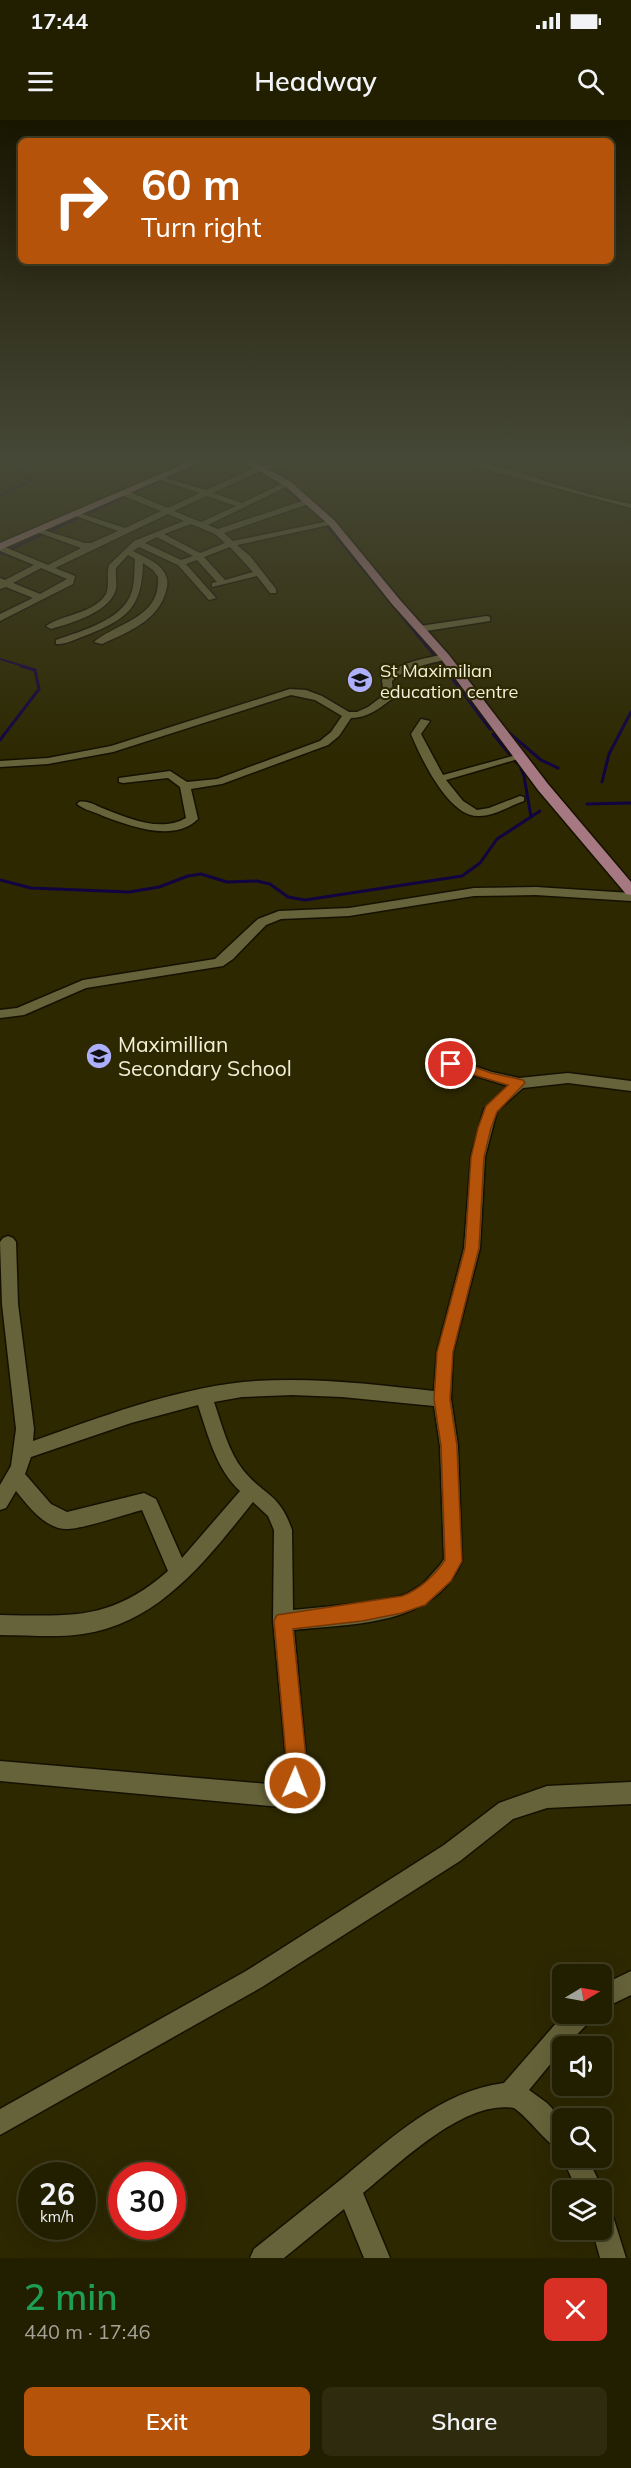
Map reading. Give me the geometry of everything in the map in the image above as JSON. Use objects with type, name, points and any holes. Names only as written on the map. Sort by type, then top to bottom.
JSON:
[{"type":"main road","points":[[362,560],[445,657],[520,757],[631,891]]},
{"type":"street","points":[[1,616],[72,580],[72,578],[28,560]]},
{"type":"street","points":[[2,583],[61,560]]},
{"type":"street","points":[[51,626],[103,603],[110,595],[111,570],[117,560]]},
{"type":"street","points":[[59,642],[97,627],[125,610],[136,594],[139,560]]},
{"type":"street","points":[[99,642],[140,622],[151,612],[160,598],[162,575],[140,560]]},
{"type":"street","points":[[174,560],[181,563],[212,598]]},
{"type":"street","points":[[181,563],[188,560]]},
{"type":"street","points":[[202,560],[222,582]]},
{"type":"street","points":[[248,560],[273,591]]},
{"type":"street","points":[[203,588],[259,573]]},
{"type":"street","points":[[2,583],[39,597]]},
{"type":"street","points":[[420,629],[487,618]]},
{"type":"street","points":[[0,764],[48,761],[113,749],[290,692],[308,692],[346,717],[360,716],[387,699],[390,694],[387,680],[391,676],[408,668],[445,657]]},
{"type":"street","points":[[185,786],[219,782],[324,743],[335,734],[346,717]]},
{"type":"street","points":[[425,722],[416,735],[426,758],[439,779],[462,806],[472,813],[481,813],[520,799]]},
{"type":"street","points":[[439,779],[520,757]]},
{"type":"street","points":[[83,804],[146,827],[169,826],[186,823],[192,819],[185,786],[170,774],[123,780]]},
{"type":"street","points":[[0,1014],[19,1012],[90,982],[219,963],[230,956],[262,922],[279,915],[349,912],[474,892],[536,891],[631,897]]},
{"type":"street","points":[[440,1060],[490,1077],[519,1083],[568,1078],[631,1086]]},
{"type":"street","points":[[283,1621],[402,1605],[419,1599],[445,1575],[453,1561],[449,1446],[442,1399],[445,1352],[472,1248],[478,1157],[485,1128],[491,1109],[519,1083]]},
{"type":"street","points":[[1,1500],[16,1477],[23,1452],[25,1429],[10,1304],[8,1242]]},
{"type":"street","points":[[23,1452],[131,1416],[204,1397],[242,1390],[343,1388],[442,1399]]},
{"type":"street","points":[[0,1771],[281,1796],[289,1792],[295,1783],[297,1768],[283,1621],[283,1530],[279,1516],[269,1502],[236,1475],[218,1439],[204,1397]]},
{"type":"street","points":[[16,1477],[46,1512],[67,1521],[144,1501],[150,1505],[179,1575]]},
{"type":"street","points":[[0,1624],[67,1626],[92,1623],[142,1603],[179,1575],[252,1490]]},
{"type":"street","points":[[0,2122],[254,1979],[452,1853],[507,1811],[547,1797],[631,1794]]},
{"type":"street","points":[[612,1992],[631,1983]]},
{"type":"street","points":[[510,2095],[570,2024]]},
{"type":"street","points":[[263,2258],[403,2145],[452,2111],[486,2097],[510,2095],[534,2107],[552,2125]]},
{"type":"street","points":[[349,2189],[377,2258]]},
{"type":"street","points":[[608,2240],[614,2258]]},
{"type":"waterway","points":[[20,560],[37,566]]},
{"type":"waterway","points":[[355,560],[436,658],[446,667]]},
{"type":"waterway","points":[[367,560],[412,614]]},
{"type":"waterway","points":[[0,659],[26,667]]},
{"type":"waterway","points":[[0,740],[39,689],[35,670],[21,666]]},
{"type":"waterway","points":[[446,666],[449,674],[490,729]]},
{"type":"waterway","points":[[484,700],[494,714]]},
{"type":"waterway","points":[[602,782],[609,754],[631,712]]},
{"type":"waterway","points":[[507,731],[541,760],[558,768]]},
{"type":"waterway","points":[[493,734],[517,763]]},
{"type":"waterway","points":[[520,766],[524,776],[531,817]]},
{"type":"waterway","points":[[587,804],[631,803]]},
{"type":"waterway","points":[[531,817],[540,811]]},
{"type":"waterway","points":[[0,880],[31,888],[129,892],[159,887],[188,876],[201,874],[227,882],[257,881],[270,884],[288,897],[305,900],[462,876],[480,863],[497,839],[531,817]]},
{"type":"place","name":"St Maximilian education centre","points":[[360,680]]},
{"type":"place","name":"Maximillian Secondary School","points":[[99,1056]]},
{"type":"route","points":[[295,1783],[297,1768],[283,1621],[402,1605],[419,1599],[445,1575],[453,1561],[449,1446],[442,1399],[445,1352],[472,1248],[478,1157],[485,1128],[491,1109],[519,1083],[490,1077],[451,1064]]}]
